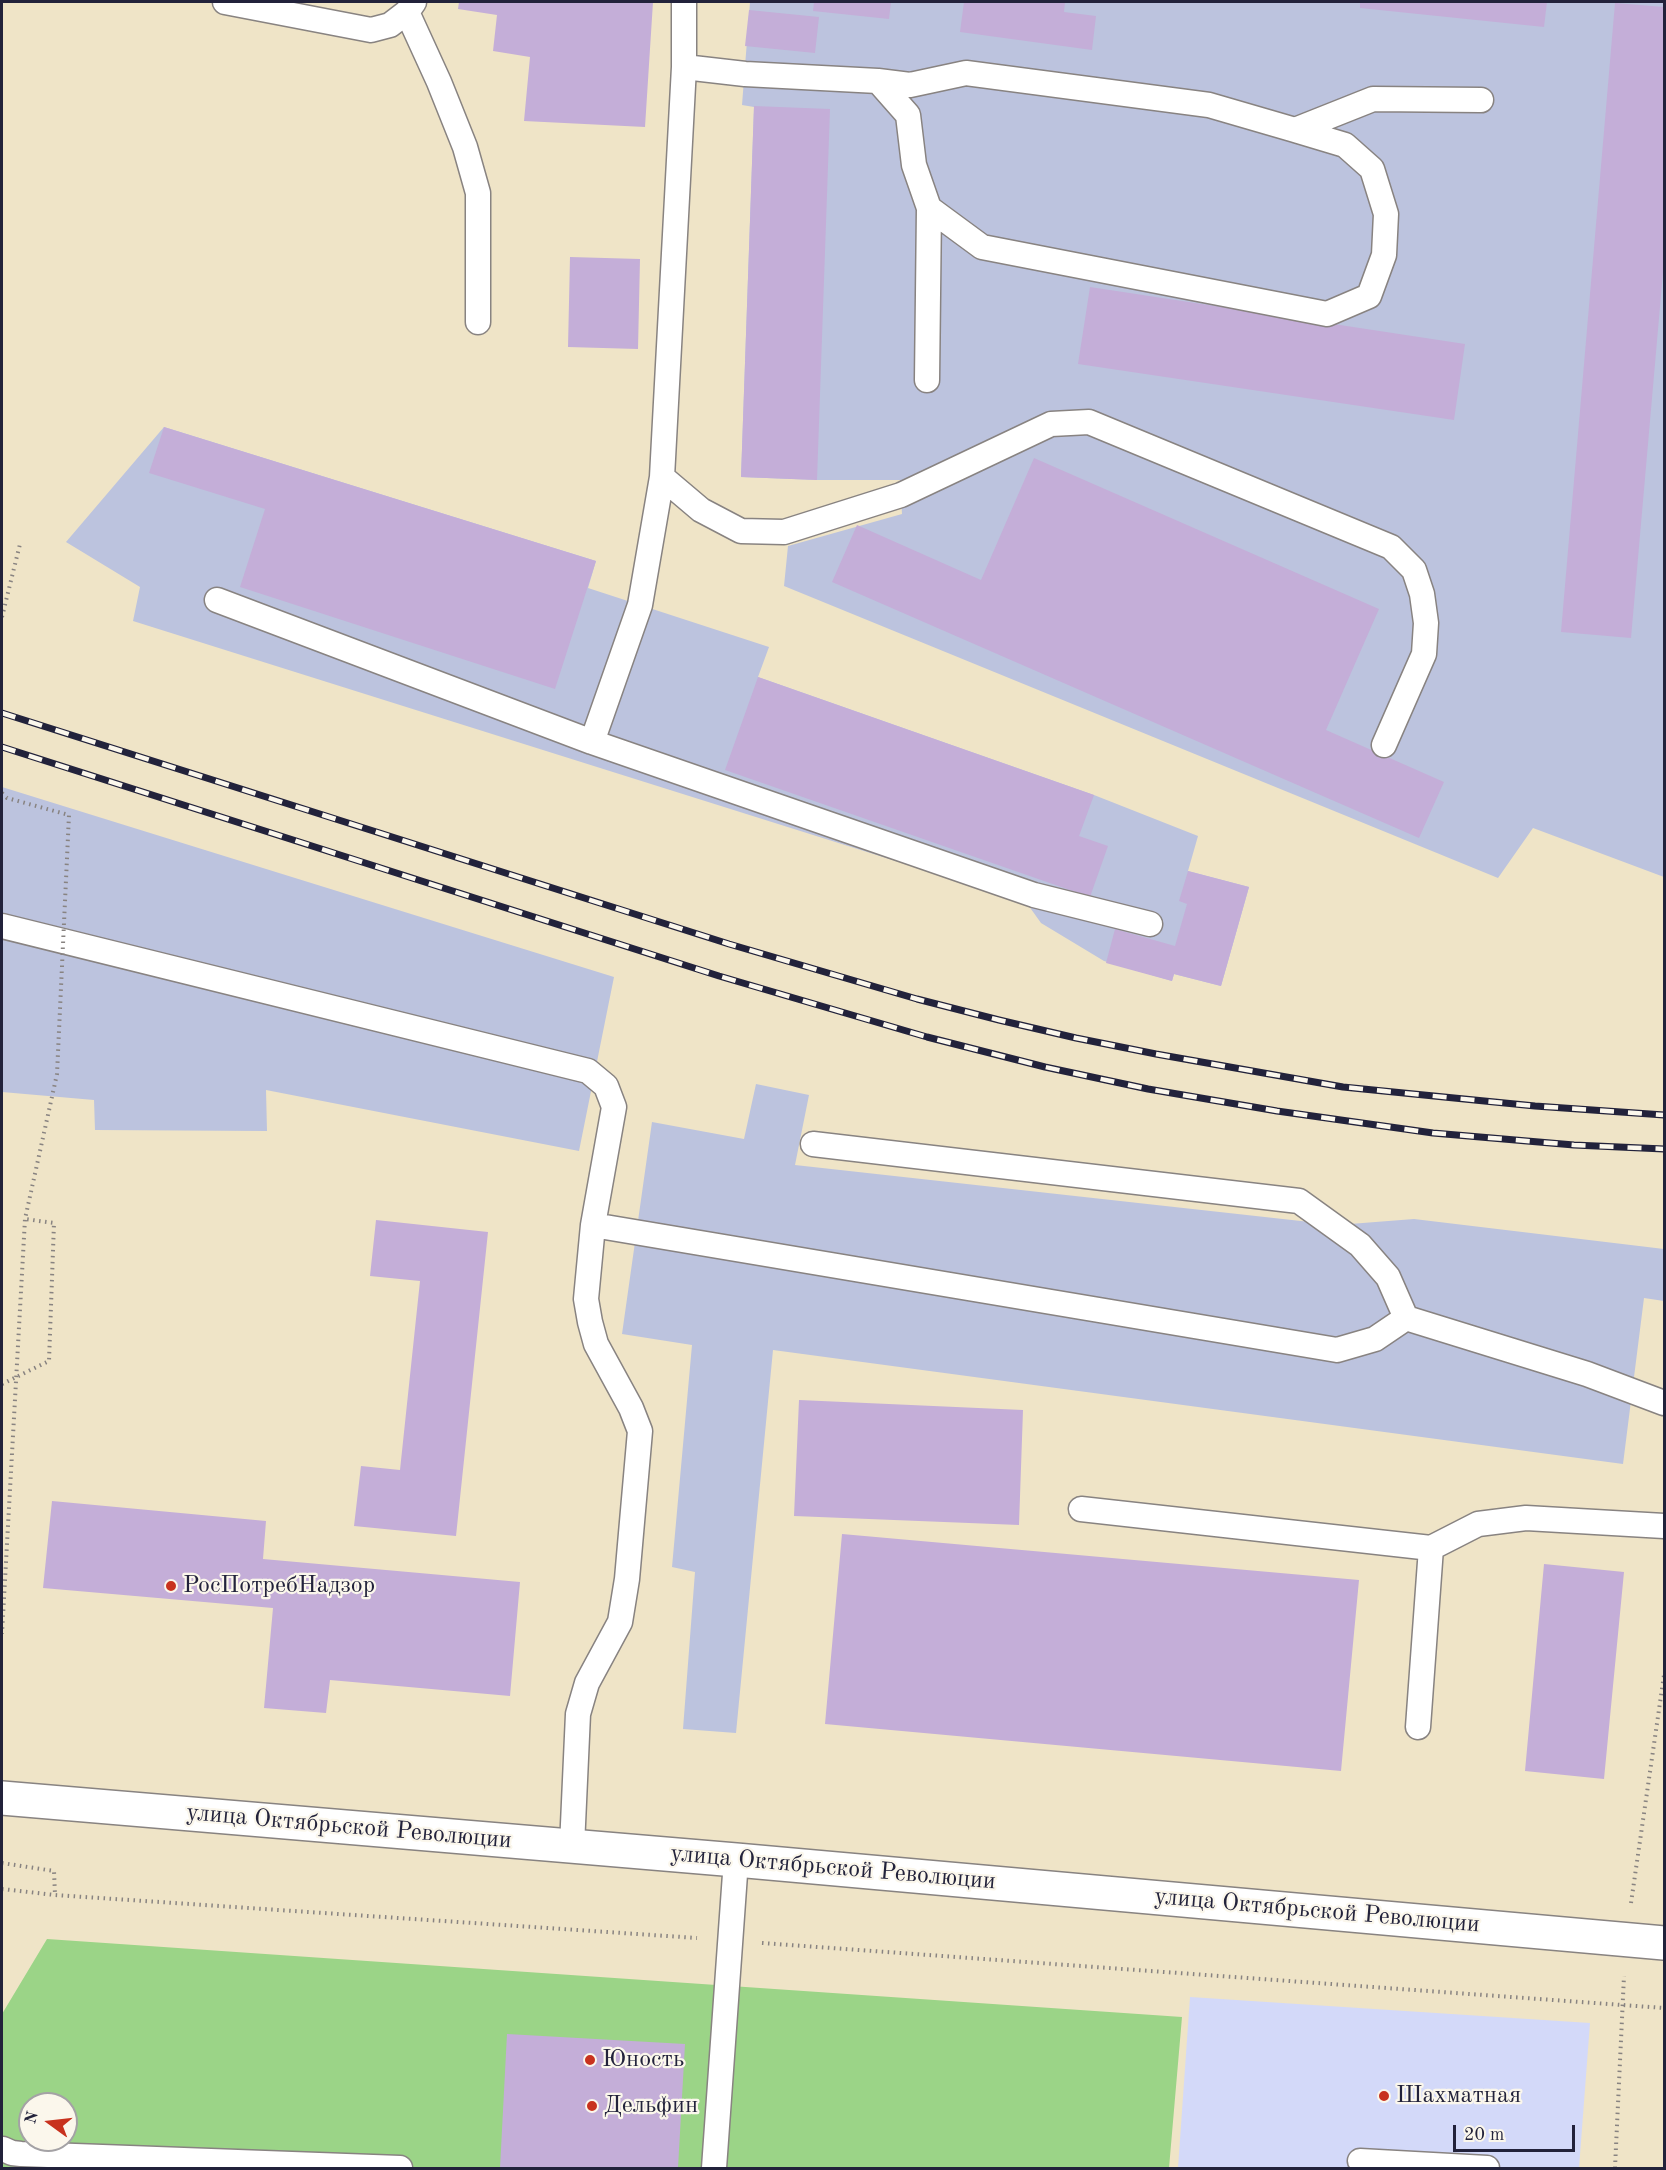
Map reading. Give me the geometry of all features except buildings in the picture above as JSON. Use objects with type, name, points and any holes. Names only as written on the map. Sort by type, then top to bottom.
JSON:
[{"type":"street","name":"улица Октябрьской Революции","points":[[2,1798],[1665,1942]]},
{"type":"lane","points":[[225,2],[371,30],[390,25],[410,7],[465,147],[478,193],[478,322]]},
{"type":"lane","points":[[592,742],[640,605],[662,477],[684,67],[684,2]]},
{"type":"lane","points":[[684,67],[745,74],[878,81],[910,85],[966,73],[1209,105],[1345,145],[1371,169],[1386,214],[1384,255],[1369,296],[1327,314],[982,247],[929,208]]},
{"type":"lane","points":[[878,81],[908,115],[914,165],[929,208],[927,380]]},
{"type":"lane","points":[[1295,130],[1373,99],[1481,100]]},
{"type":"lane","points":[[662,477],[701,510],[741,531],[784,532],[900,495],[1051,424],[1089,422],[1391,547],[1414,570],[1422,594],[1426,623],[1424,654],[1384,745]]},
{"type":"lane","points":[[216,600],[592,742],[1034,896],[1150,924]]},
{"type":"lane","points":[[2,926],[588,1071],[606,1086],[614,1107],[593,1225],[586,1299],[596,1344],[631,1408],[640,1431],[627,1579],[620,1622],[587,1683],[578,1714],[572,1846]]},
{"type":"lane","points":[[813,1144],[1299,1201],[1360,1245],[1388,1277],[1406,1318],[1587,1374],[1665,1403]]},
{"type":"lane","points":[[593,1225],[1337,1350],[1375,1339],[1406,1318]]},
{"type":"lane","points":[[1081,1509],[1431,1548],[1478,1524],[1527,1518],[1665,1526]]},
{"type":"lane","points":[[1418,1727],[1431,1548]]},
{"type":"lane","points":[[714,2169],[735,1860]]},
{"type":"lane","points":[[3,2149],[21,2154],[400,2169]]},
{"type":"lane","points":[[1360,2161],[1487,2169]]},
{"type":"path","points":[[2,617],[20,544]]},
{"type":"path","points":[[2,793],[7,798],[69,815],[57,1074],[25,1219],[2,1634]]},
{"type":"path","points":[[2,1384],[49,1361],[54,1223],[25,1219]]},
{"type":"path","points":[[2,1863],[54,1871],[55,1895]]},
{"type":"path","points":[[2,1888],[55,1895],[730,1940],[1665,2008]]},
{"type":"shaded area","points":[[750,2],[1664,3],[1664,877],[1533,828],[1498,878],[784,586],[788,546],[902,514],[900,480],[741,477],[754,107],[742,105]]},
{"type":"shaded area","points":[[164,427],[596,561],[588,588],[769,647],[758,677],[1094,795],[1198,836],[1188,871],[1249,887],[1221,986],[1174,974],[1172,981],[1104,961],[1041,923],[1026,902],[133,621],[140,587],[66,542]]},
{"type":"shaded area","points":[[2,787],[614,977],[579,1151],[266,1090],[267,1131],[95,1130],[94,1100],[2,1092]]},
{"type":"shaded area","points":[[756,1084],[809,1095],[795,1165],[1337,1225],[1414,1219],[1664,1249],[1664,1301],[1644,1298],[1623,1464],[773,1350],[736,1733],[683,1729],[695,1572],[672,1567],[692,1345],[622,1334],[652,1122],[744,1139]]},
{"type":"shaded area","name":"Шахматная","points":[[1190,1997],[1590,2023],[1579,2168],[1178,2168]]},
{"type":"green space","name":"Юность","points":[[47,1939],[1182,2017],[1169,2168],[2,2168],[2,2014]]},
{"type":"railway","points":[[2,713],[729,944],[917,999],[999,1020],[1156,1054],[1343,1087],[1535,1106],[1664,1115]]},
{"type":"railway","points":[[2,747],[719,976],[927,1037],[1045,1067],[1148,1089],[1277,1111],[1433,1133],[1574,1145],[1664,1149]]},
{"type":"place","name":"РосПотребНадзор","points":[[171,1586]]},
{"type":"place","name":"Юность","points":[[590,2060]]},
{"type":"place","name":"Шахматная","points":[[1384,2096]]},
{"type":"place","name":"Дельфин","points":[[592,2106]]}]
